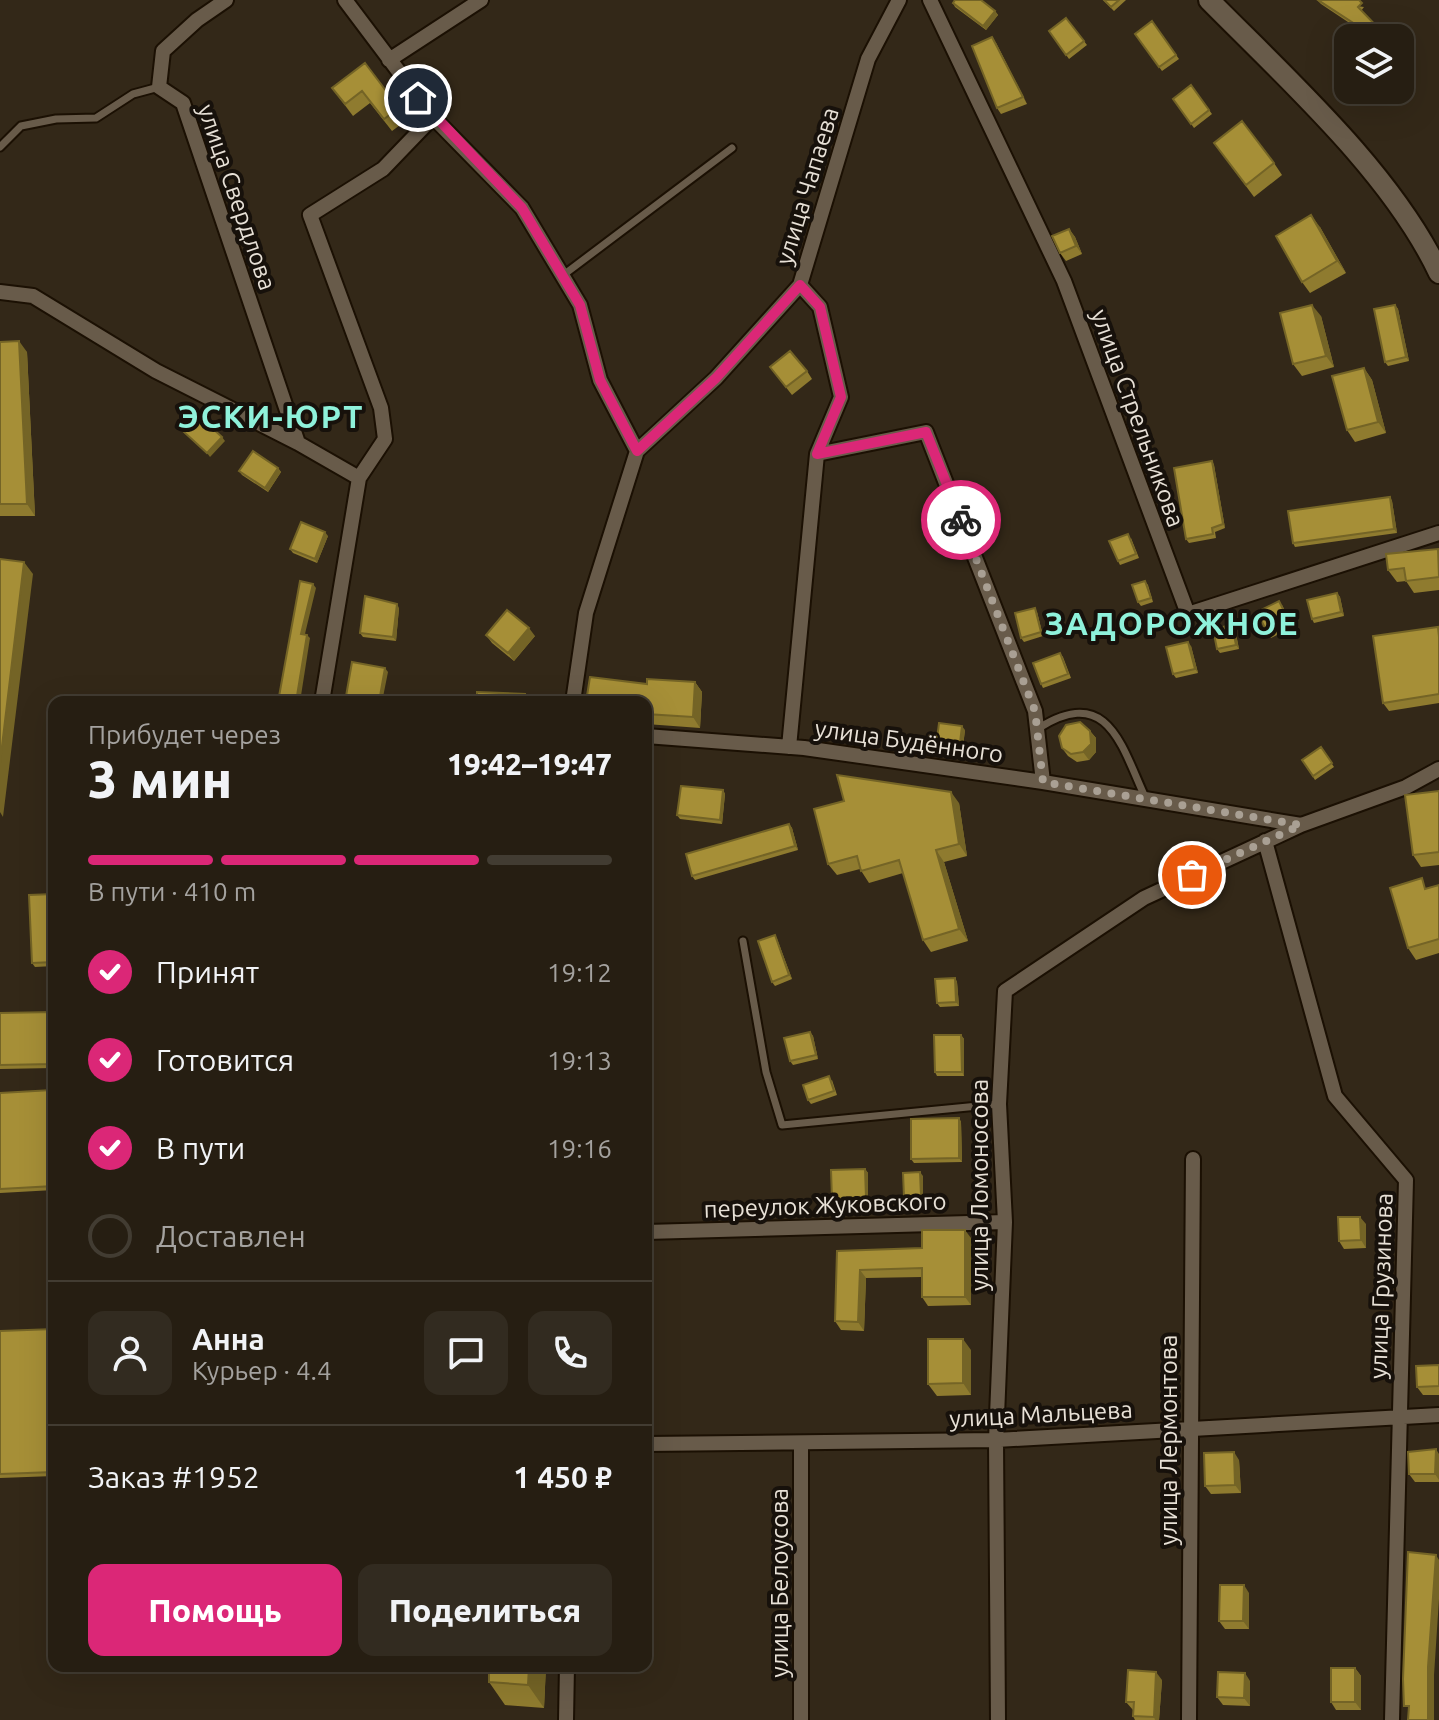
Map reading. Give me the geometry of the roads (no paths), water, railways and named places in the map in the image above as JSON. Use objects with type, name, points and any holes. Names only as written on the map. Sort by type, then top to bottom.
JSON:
[{"type":"main road","points":[[1209,0],[1340,133],[1409,222],[1439,273]]},
{"type":"street","points":[[159,87],[163,51],[197,20],[226,0]]},
{"type":"street","points":[[345,0],[433,117],[522,208],[580,305],[600,380],[637,451]]},
{"type":"street","points":[[389,60],[481,0]]},
{"type":"street","name":"улица Чапаева","points":[[574,696],[586,613],[637,451],[716,378],[800,285],[868,59],[899,0]]},
{"type":"street","name":"улица Стрельникова","points":[[930,0],[1064,281],[1188,614],[1439,533]]},
{"type":"street","name":"улица Свердлова","points":[[159,87],[183,103],[298,443]]},
{"type":"street","points":[[323,696],[359,478],[385,439],[381,408],[310,215],[383,169],[433,117]]},
{"type":"street","points":[[789,747],[817,454],[841,397],[820,307],[800,285]]},
{"type":"street","points":[[0,292],[33,296],[156,371],[298,443],[359,478]]},
{"type":"street","points":[[817,454],[926,432],[1035,711],[1043,782]]},
{"type":"street","name":"улица Будённого","points":[[652,736],[789,747],[1043,782],[1301,825],[1406,787],[1439,769]]},
{"type":"street","name":"улица Ломоносова","points":[[998,1720],[996,1440],[1005,1222],[999,1104],[1005,991],[1144,898],[1301,825]]},
{"type":"street","name":"улица Грузинова","points":[[1265,841],[1335,1096],[1406,1180],[1392,1720]]},
{"type":"street","name":"улица Лермонтова","points":[[1189,1720],[1193,1159]]},
{"type":"street","name":"переулок Жуковского","points":[[652,1232],[1005,1222]]},
{"type":"street","name":"улица Мальцева","points":[[652,1444],[801,1445],[996,1440],[1439,1415]]},
{"type":"street","name":"улица Белоусова","points":[[801,1445],[801,1720]]},
{"type":"street","points":[[566,1720],[567,1672]]},
{"type":"lane","points":[[0,147],[21,126],[56,119],[96,118],[133,94],[159,87]]},
{"type":"lane","points":[[562,276],[732,148]]},
{"type":"lane","points":[[1037,729],[1062,713],[1083,712],[1104,719],[1121,744],[1145,799]]},
{"type":"lane","points":[[743,941],[766,1072],[782,1125],[999,1104]]},
{"type":"district","name":"ЭСКИ-ЮРТ","points":[[271,416]]},
{"type":"district","name":"ЗАДОРОЖНОЕ","points":[[1172,623]]}]
